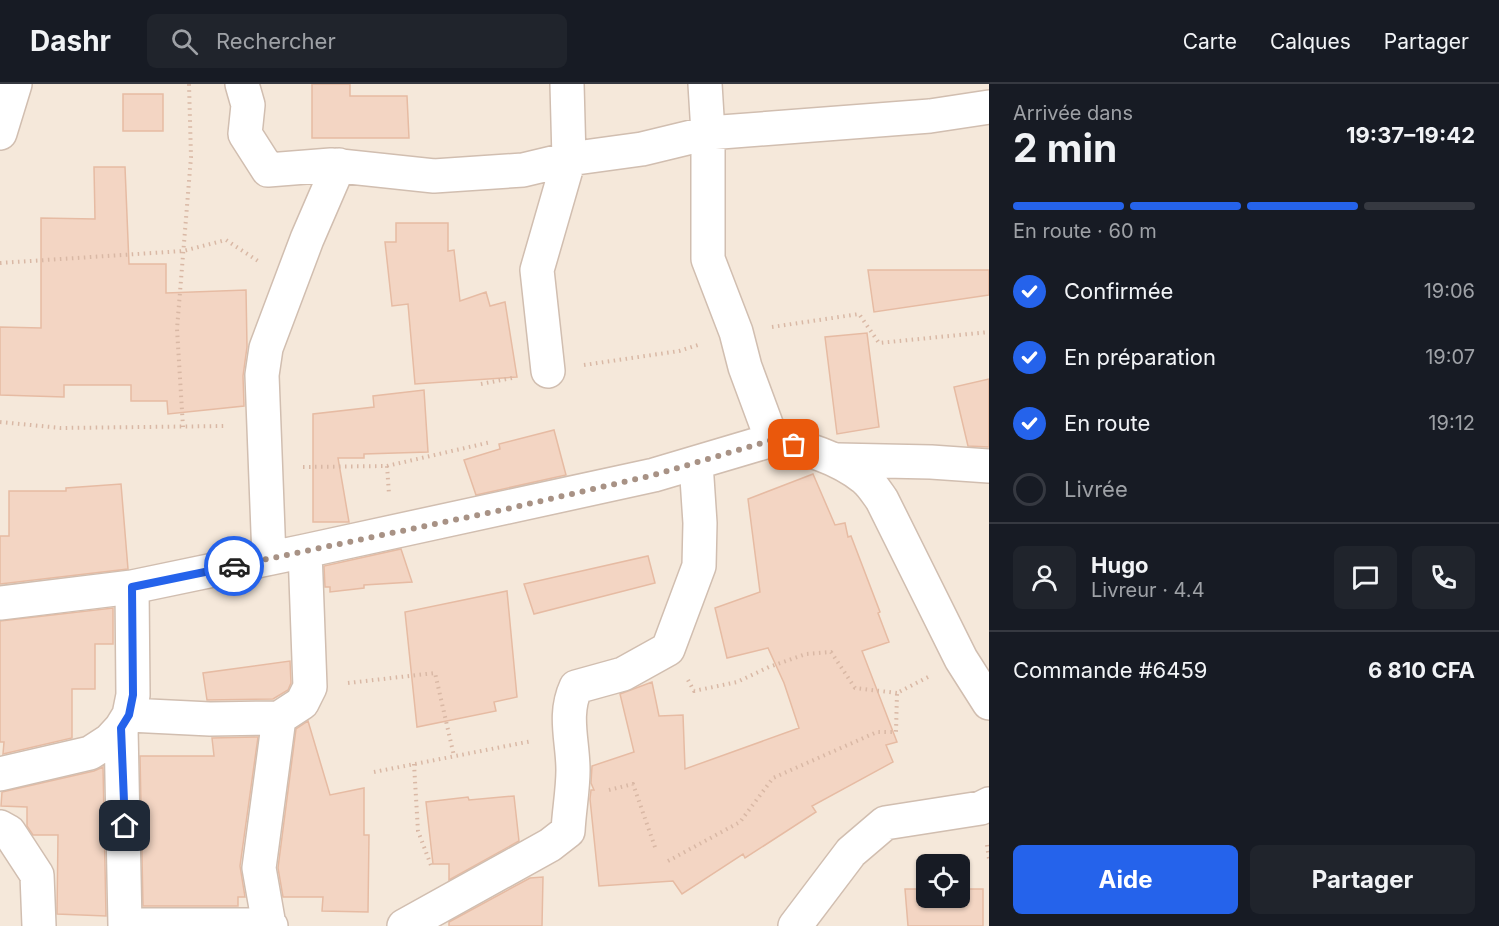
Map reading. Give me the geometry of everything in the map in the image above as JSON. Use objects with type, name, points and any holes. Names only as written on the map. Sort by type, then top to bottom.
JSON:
[{"type":"street","points":[[0,133],[15,84]]},
{"type":"street","points":[[242,84],[248,105],[245,134],[268,170],[339,165],[434,176],[523,170],[569,159],[642,149],[708,133],[930,116],[989,107]]},
{"type":"street","points":[[548,371],[537,270],[569,159],[567,84]]},
{"type":"street","points":[[705,84],[708,133],[708,259],[736,332],[772,440]]},
{"type":"street","points":[[269,558],[262,375],[266,348],[307,239],[339,165]]},
{"type":"street","points":[[0,603],[132,587],[304,552],[654,475],[772,440],[836,460],[866,479],[882,500],[961,659],[989,703]]},
{"type":"street","points":[[836,460],[989,466]]},
{"type":"street","points":[[404,926],[550,846],[568,831],[573,770],[568,720],[571,697],[576,687],[623,674],[668,649],[699,566],[700,523],[696,463]]},
{"type":"street","points":[[125,721],[279,718],[302,703],[310,687],[304,552]]},
{"type":"street","points":[[132,587],[133,695],[125,721],[125,925],[270,925],[259,868],[279,718]]},
{"type":"street","points":[[0,774],[90,753],[110,740],[125,721]]},
{"type":"street","points":[[795,926],[851,852],[885,823],[981,808],[989,804]]},
{"type":"street","points":[[0,827],[9,832],[37,875],[39,926]]},
{"type":"path","points":[[183,427],[177,329],[191,157],[189,84]]},
{"type":"path","points":[[0,263],[183,251],[226,240],[291,283]]},
{"type":"path","points":[[668,649],[694,691],[738,682],[769,667],[806,654],[831,652],[855,688],[897,693],[961,659]]},
{"type":"path","points":[[310,687],[435,673],[454,756]]},
{"type":"path","points":[[668,861],[740,822],[773,778],[877,732],[896,732],[897,693]]},
{"type":"path","points":[[374,772],[569,734]]},
{"type":"path","points":[[414,764],[418,831],[432,868],[424,876]]},
{"type":"path","points":[[570,799],[633,784],[656,850]]},
{"type":"shaded area","points":[[0,84],[989,84],[989,926],[0,926]]},
{"type":"building","points":[[312,84],[350,84],[350,96],[407,96],[409,138],[312,138]]},
{"type":"building","points":[[123,94],[163,94],[163,131],[123,131]]},
{"type":"building","points":[[94,167],[125,167],[129,264],[166,264],[166,293],[246,290],[247,347],[243,376],[244,406],[168,414],[167,401],[131,401],[131,385],[64,385],[64,397],[0,395],[0,327],[41,328],[41,218],[95,219]]},
{"type":"building","points":[[396,223],[448,223],[448,251],[454,250],[460,301],[486,292],[490,306],[505,302],[517,377],[415,384],[408,304],[392,306],[385,242],[396,242]]},
{"type":"building","points":[[868,270],[989,270],[989,295],[874,312]]},
{"type":"building","points":[[867,333],[879,427],[837,434],[825,337]]},
{"type":"building","points":[[989,379],[989,447],[968,446],[954,387]]},
{"type":"building","points":[[424,390],[428,452],[364,454],[364,458],[338,458],[349,522],[313,522],[313,414],[374,407],[373,396]]},
{"type":"building","points":[[554,430],[566,475],[476,495],[464,460],[500,449],[499,444]]},
{"type":"building","points":[[813,474],[835,525],[845,523],[848,537],[851,536],[889,642],[862,651],[897,742],[886,745],[893,762],[812,806],[816,812],[745,858],[743,854],[682,894],[673,881],[599,886],[590,799],[591,790],[594,790],[591,783],[592,766],[634,752],[620,694],[652,682],[659,716],[683,715],[685,769],[799,728],[784,683],[768,648],[727,658],[715,608],[760,592],[748,499]]},
{"type":"building","points":[[121,484],[128,569],[0,584],[0,536],[9,536],[9,491],[66,491],[66,488]]},
{"type":"building","points":[[401,549],[412,582],[364,585],[364,588],[330,592],[330,587],[325,587],[324,566]]},
{"type":"building","points":[[648,556],[655,583],[534,614],[524,584]]},
{"type":"building","points":[[507,591],[517,697],[494,702],[496,711],[417,727],[405,612]]},
{"type":"building","points":[[113,608],[113,644],[95,644],[95,689],[72,689],[72,738],[3,754],[4,742],[0,742],[0,621]]},
{"type":"building","points":[[290,661],[291,683],[288,690],[273,699],[207,700],[203,673]]},
{"type":"building","points":[[308,721],[330,795],[364,788],[364,835],[369,835],[368,912],[322,911],[323,897],[283,897],[278,868],[296,729]]},
{"type":"building","points":[[258,737],[240,866],[245,897],[238,897],[238,906],[143,906],[140,756],[214,756],[212,738]]},
{"type":"building","points":[[103,767],[106,916],[57,914],[58,835],[33,835],[27,826],[27,807],[1,806],[2,792]]},
{"type":"building","points":[[514,796],[519,841],[449,880],[449,864],[433,864],[426,802],[468,797],[469,800]]},
{"type":"building","points":[[543,877],[542,926],[449,926],[449,922],[530,878]]},
{"type":"building","points":[[905,889],[916,889],[916,908],[970,908],[970,889],[983,889],[983,926],[908,926]]},
{"type":"way so far","points":[[234,566],[502,510],[654,475],[772,440],[794,445]]},
{"type":"route","points":[[125,826],[121,728],[129,715],[133,695],[132,587],[234,566]]}]
